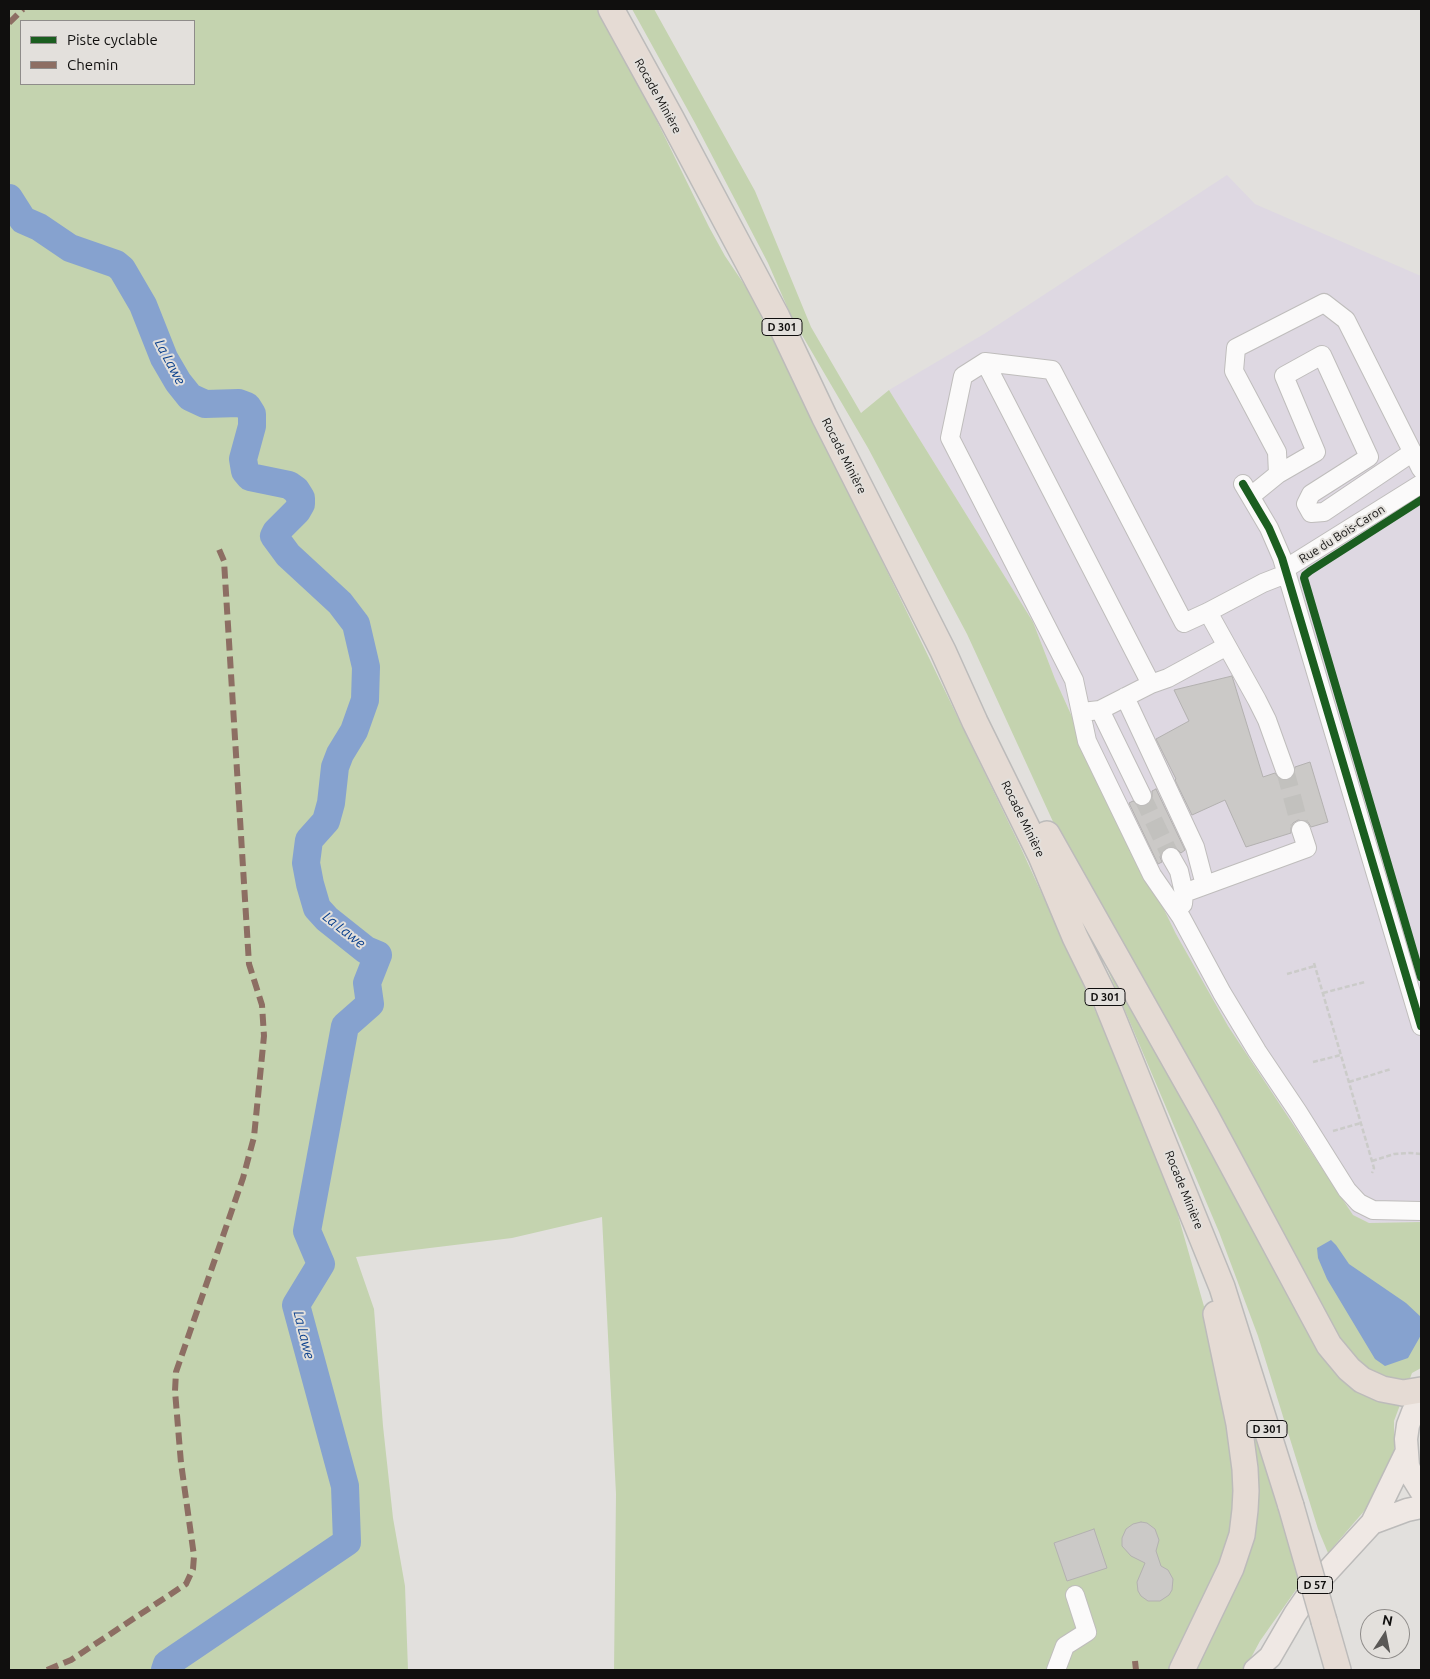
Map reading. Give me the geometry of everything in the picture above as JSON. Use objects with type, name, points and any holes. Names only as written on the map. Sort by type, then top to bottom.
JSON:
[{"type":"highway","name":"Rocade Minière","points":[[611,9],[777,317],[824,416],[943,651],[975,722],[1041,856],[1074,937],[1106,998],[1222,1287],[1291,1506],[1338,1670]]},
{"type":"highway","points":[[943,651],[1007,757],[1059,856],[1206,1116],[1329,1346],[1349,1369],[1362,1380],[1382,1389],[1403,1393],[1421,1390]]},
{"type":"highway","points":[[1182,1670],[1231,1568],[1242,1535],[1246,1491],[1239,1424],[1196,1220]]},
{"type":"main road","points":[[1421,1398],[1408,1425],[1406,1439],[1406,1453],[1413,1478],[1421,1491]]},
{"type":"main road","name":"D 57","points":[[1264,1666],[1315,1585],[1372,1523],[1406,1453]]},
{"type":"main road","name":"D 57","points":[[1372,1523],[1421,1507]]},
{"type":"street","points":[[1278,474],[1277,452],[1234,371],[1236,348],[1324,303],[1346,320],[1421,469]]},
{"type":"street","points":[[1412,452],[1324,512],[1311,512],[1306,504],[1312,494],[1369,457],[1322,355],[1284,376],[1316,452],[1247,490],[1275,542],[1286,571],[1421,1026]]},
{"type":"street","name":"Rue du Bois-Caron","points":[[985,362],[1052,370],[1184,623],[1286,571],[1421,484]]},
{"type":"street","points":[[1151,684],[985,362],[963,376],[950,438],[1074,680],[1087,740],[1152,875],[1181,917],[1222,993],[1252,1043],[1347,1190],[1359,1203],[1373,1210],[1421,1211]]},
{"type":"street","points":[[1208,612],[1228,646],[1266,720],[1285,770]]},
{"type":"street","points":[[1082,712],[1100,710],[1151,684],[1168,678],[1228,646]]},
{"type":"street","points":[[1125,697],[1195,848],[1205,885]]},
{"type":"street","points":[[1100,710],[1142,796]]},
{"type":"street","points":[[1184,893],[1307,848],[1301,830]]},
{"type":"street","points":[[1171,857],[1179,871],[1184,893],[1181,917]]},
{"type":"street","points":[[1056,1670],[1065,1646],[1087,1632],[1075,1595]]},
{"type":"path","points":[[1288,974],[1314,964],[1372,1160],[1374,1168],[1372,1172]]},
{"type":"path","points":[[1323,993],[1365,982]]},
{"type":"path","points":[[1313,1062],[1341,1054]]},
{"type":"path","points":[[1348,1082],[1391,1069]]},
{"type":"path","points":[[1333,1131],[1361,1123]]},
{"type":"path","points":[[1372,1160],[1394,1154],[1421,1154]]},
{"type":"shaded area","points":[[1227,175],[1255,204],[1421,276],[1421,1222],[1369,1223],[1353,1215],[1228,1026],[1176,934],[1102,783],[1055,679],[1033,622],[889,390],[984,334]]},
{"type":"green space","points":[[9,9],[597,9],[655,117],[709,227],[725,256],[750,293],[793,379],[799,395],[843,480],[1020,846],[1110,1043],[1166,1173],[1213,1338],[1232,1357],[1298,1559],[1300,1584],[1260,1641],[1246,1667],[1242,1670],[614,1670],[616,1494],[602,1217],[512,1238],[356,1257],[374,1309],[383,1426],[393,1518],[405,1586],[408,1670],[9,1670]]},
{"type":"green space","points":[[632,9],[654,9],[755,191],[811,327],[861,413],[889,390],[1033,622],[1055,679],[1102,783],[1176,934],[1228,1026],[1353,1215],[1369,1223],[1421,1222],[1421,1368],[1412,1373],[1394,1421],[1394,1454],[1390,1477],[1328,1553],[1318,1529],[1258,1336],[1219,1232],[1084,914],[1055,826],[967,634],[868,448],[792,318],[768,263],[695,123]]},
{"type":"water","points":[[1331,1240],[1349,1264],[1406,1303],[1421,1317],[1421,1335],[1408,1358],[1385,1366],[1375,1359],[1327,1279],[1318,1258],[1317,1248]]},
{"type":"building","points":[[1232,676],[1263,777],[1275,773],[1279,778],[1288,780],[1293,776],[1295,767],[1310,762],[1328,822],[1311,827],[1308,822],[1298,820],[1293,823],[1291,833],[1246,847],[1225,800],[1192,815],[1156,739],[1189,721],[1174,690]]},
{"type":"building","points":[[1156,789],[1185,850],[1181,853],[1176,848],[1166,848],[1160,857],[1162,862],[1158,864],[1129,803],[1133,801],[1141,806],[1147,805],[1152,797],[1152,791]]},
{"type":"building","points":[[1147,1523],[1155,1529],[1159,1540],[1156,1551],[1161,1566],[1168,1570],[1173,1579],[1172,1590],[1169,1595],[1160,1601],[1148,1601],[1141,1596],[1138,1591],[1137,1582],[1145,1563],[1131,1556],[1122,1546],[1122,1538],[1126,1529],[1133,1524]]},
{"type":"building","points":[[1094,1529],[1107,1568],[1067,1581],[1054,1543]]},
{"type":"waterway","name":"La Lawe","points":[[9,198],[23,220],[39,227],[70,248],[116,264],[122,269],[143,305],[164,358],[178,382],[190,397],[205,404],[239,403],[247,406],[252,414],[252,426],[243,459],[245,471],[250,477],[289,485],[296,490],[301,498],[301,504],[297,511],[274,536],[288,555],[340,603],[356,624],[366,667],[365,700],[354,731],[340,754],[335,767],[331,803],[326,821],[309,840],[306,863],[317,908],[327,919],[366,950],[378,955],[367,983],[370,1004],[345,1026],[307,1231],[321,1264],[296,1305],[345,1486],[347,1542],[167,1664],[165,1670]]},
{"type":"tunnel","points":[[1285,770],[1301,830]]},
{"type":"tunnel","points":[[1142,796],[1171,857]]},
{"type":"marked path","points":[[9,23],[23,9]]},
{"type":"marked path","points":[[47,1670],[71,1660],[186,1584],[193,1569],[194,1556],[181,1463],[175,1391],[176,1372],[243,1178],[254,1137],[264,1036],[262,1005],[249,964],[224,561],[218,547]]},
{"type":"marked path","points":[[1135,1661],[1136,1670]]},
{"type":"cycle path","points":[[1243,484],[1269,528],[1282,558],[1421,1026]]},
{"type":"cycle path","points":[[1421,500],[1310,571],[1304,578],[1421,977]]}]
